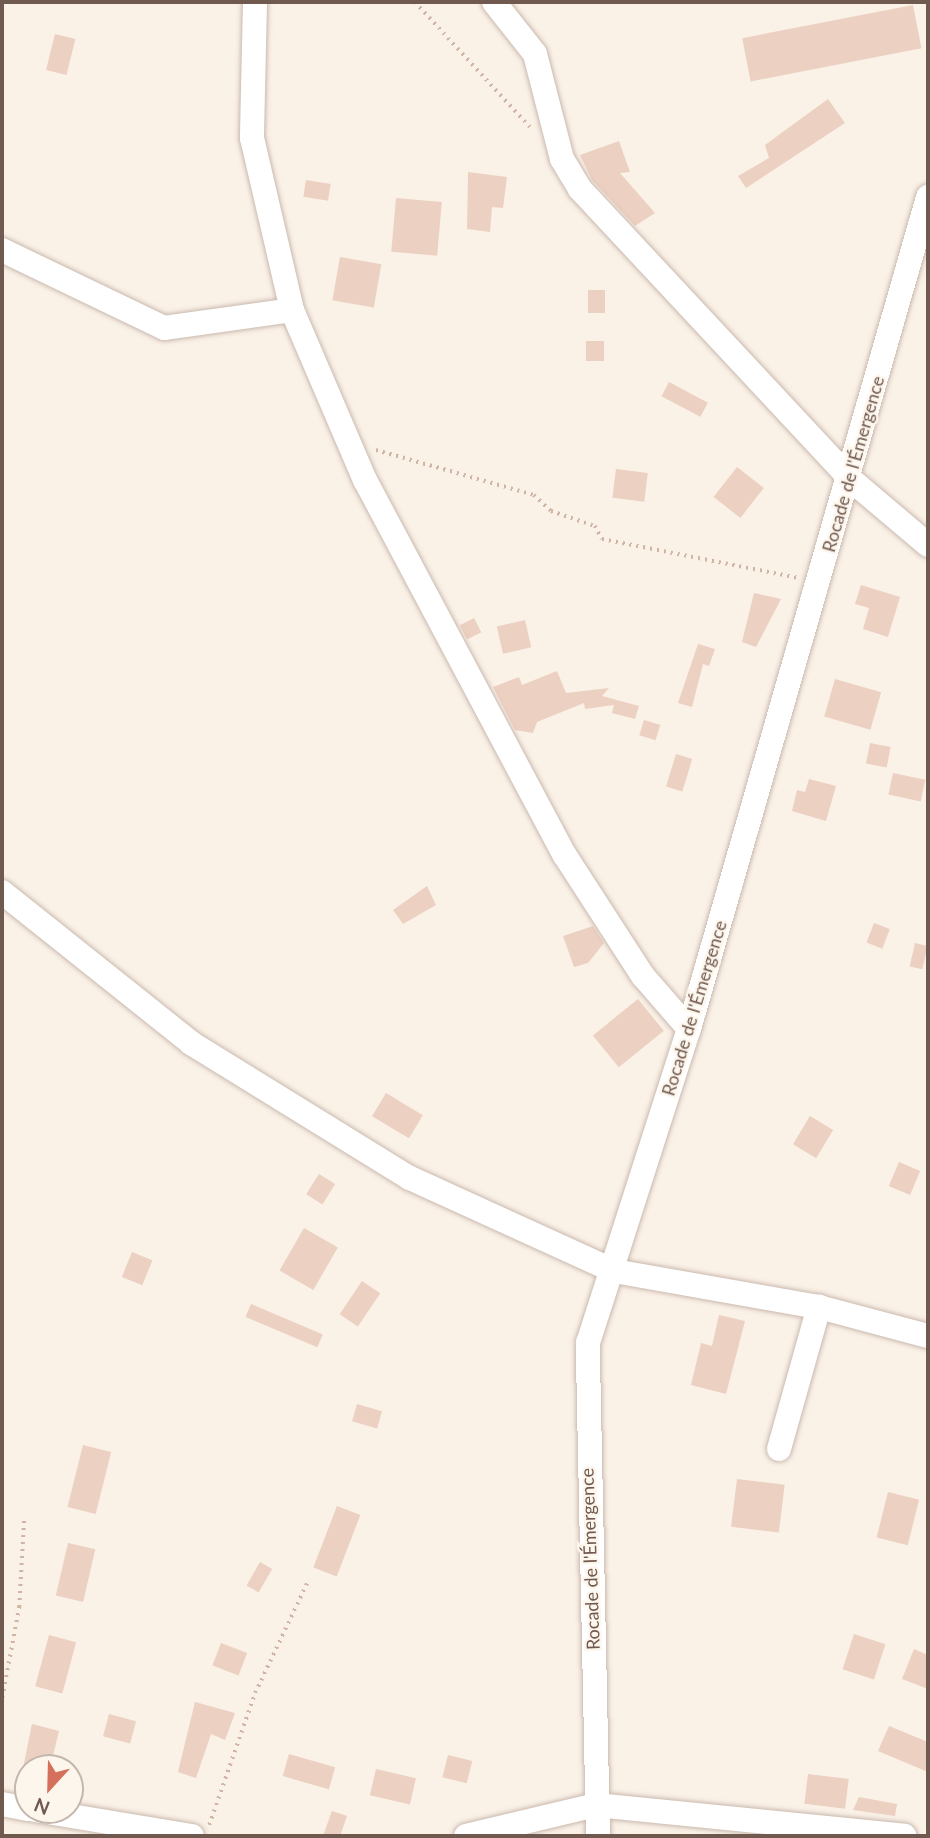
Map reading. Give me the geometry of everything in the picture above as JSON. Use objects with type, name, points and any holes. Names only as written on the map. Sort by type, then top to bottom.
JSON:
[{"type":"street","points":[[255,2],[252,138],[292,310],[349,444],[564,854],[643,976],[690,1029]]},
{"type":"street","points":[[494,2],[535,54],[562,159],[580,189],[850,479],[928,545]]},
{"type":"street","name":"Rocade de l'Émergence","points":[[598,1836],[588,1343],[614,1271],[690,1029],[818,581],[850,479],[928,197]]},
{"type":"street","points":[[2,250],[137,320],[164,328],[292,310]]},
{"type":"street","points":[[2,892],[191,1043],[313,1121],[410,1178],[614,1271],[818,1307],[928,1335]]},
{"type":"street","points":[[779,1449],[818,1307]]},
{"type":"street","points":[[467,1836],[596,1805],[904,1836]]},
{"type":"street","points":[[84,1818],[192,1836]]},
{"type":"path","points":[[415,2],[535,132]]},
{"type":"path","points":[[349,444],[503,483],[534,495],[551,511],[577,515],[603,539],[818,581]]},
{"type":"path","points":[[2,1698],[19,1607],[24,1517]]},
{"type":"path","points":[[204,1836],[255,1693],[307,1583]]},
{"type":"building","points":[[913,5],[921,48],[751,81],[742,38]]},
{"type":"building","points":[[55,34],[75,39],[66,75],[46,70]]},
{"type":"building","points":[[828,99],[845,123],[746,188],[738,176],[769,158],[765,145]]},
{"type":"building","points":[[619,141],[630,172],[620,173],[655,213],[635,226],[592,180],[580,155]]},
{"type":"building","points":[[468,172],[507,177],[503,208],[492,207],[490,232],[467,229]]},
{"type":"building","points":[[306,180],[331,184],[328,201],[303,197]]},
{"type":"building","points":[[396,198],[442,202],[437,256],[391,252]]},
{"type":"building","points":[[340,257],[381,264],[374,308],[332,300]]},
{"type":"building","points":[[588,290],[605,290],[605,313],[588,313]]},
{"type":"building","points":[[586,341],[604,341],[604,361],[586,361]]},
{"type":"building","points":[[669,382],[708,403],[700,417],[661,396]]},
{"type":"building","points":[[737,467],[764,488],[740,518],[714,497]]},
{"type":"building","points":[[616,469],[648,473],[644,502],[612,498]]},
{"type":"building","points":[[861,585],[900,597],[888,637],[863,629],[869,608],[855,604]]},
{"type":"building","points":[[754,593],[781,599],[756,647],[742,642]]},
{"type":"building","points":[[474,618],[481,632],[467,640],[460,625]]},
{"type":"building","points":[[525,620],[531,647],[503,654],[497,627]]},
{"type":"building","points":[[698,644],[715,649],[709,666],[703,664],[692,707],[678,703]]},
{"type":"building","points":[[557,671],[566,693],[609,688],[602,696],[639,706],[635,719],[612,713],[614,705],[585,709],[584,703],[537,722],[533,733],[515,730],[493,687],[519,677],[522,685]]},
{"type":"building","points":[[835,679],[881,692],[870,730],[824,716]]},
{"type":"building","points":[[644,720],[660,725],[656,740],[639,735]]},
{"type":"building","points":[[870,743],[891,747],[887,768],[866,764]]},
{"type":"building","points":[[676,754],[692,759],[682,791],[666,787]]},
{"type":"building","points":[[893,773],[925,780],[921,801],[888,795]]},
{"type":"building","points":[[809,779],[836,786],[826,821],[792,811],[797,790],[805,792]]},
{"type":"building","points":[[427,886],[436,905],[403,924],[393,910]]},
{"type":"building","points":[[874,923],[890,929],[882,949],[866,943]]},
{"type":"building","points":[[593,926],[604,943],[588,963],[574,967],[563,936]]},
{"type":"building","points":[[915,943],[928,946],[922,969],[910,966]]},
{"type":"building","points":[[638,999],[664,1031],[619,1067],[593,1036]]},
{"type":"building","points":[[386,1093],[423,1115],[409,1138],[372,1116]]},
{"type":"building","points":[[810,1116],[833,1130],[816,1158],[793,1144]]},
{"type":"building","points":[[899,1162],[920,1171],[910,1195],[889,1186]]},
{"type":"building","points":[[319,1174],[335,1184],[322,1204],[306,1194]]},
{"type":"building","points":[[304,1228],[338,1248],[313,1290],[280,1270]]},
{"type":"building","points":[[132,1252],[152,1260],[142,1285],[122,1277]]},
{"type":"building","points":[[362,1281],[380,1293],[358,1326],[340,1314]]},
{"type":"building","points":[[251,1304],[323,1334],[317,1347],[246,1317]]},
{"type":"building","points":[[719,1315],[745,1321],[726,1394],[691,1385],[701,1343],[712,1346]]},
{"type":"building","points":[[357,1404],[382,1411],[377,1428],[352,1421]]},
{"type":"building","points":[[83,1445],[111,1452],[96,1514],[68,1507]]},
{"type":"building","points":[[737,1479],[785,1485],[779,1532],[731,1527]]},
{"type":"building","points":[[888,1492],[919,1500],[908,1545],[877,1538]]},
{"type":"building","points":[[337,1506],[360,1515],[337,1577],[313,1568]]},
{"type":"building","points":[[68,1543],[95,1549],[83,1602],[56,1596]]},
{"type":"building","points":[[260,1562],[272,1569],[259,1592],[246,1585]]},
{"type":"building","points":[[854,1634],[885,1644],[874,1679],[843,1669]]},
{"type":"building","points":[[49,1635],[76,1642],[62,1693],[35,1686]]},
{"type":"building","points":[[221,1643],[247,1653],[239,1675],[212,1665]]},
{"type":"building","points":[[914,1649],[928,1655],[928,1689],[902,1679]]},
{"type":"building","points":[[195,1702],[235,1713],[225,1740],[211,1734],[196,1778],[178,1772]]},
{"type":"building","points":[[109,1714],[136,1721],[130,1743],[103,1736]]},
{"type":"building","points":[[32,1724],[59,1731],[53,1754],[26,1754]]},
{"type":"building","points":[[889,1726],[928,1742],[928,1772],[878,1751]]},
{"type":"building","points":[[289,1754],[335,1767],[329,1789],[283,1776]]},
{"type":"building","points":[[448,1755],[472,1761],[467,1783],[442,1777]]},
{"type":"building","points":[[376,1769],[416,1778],[410,1805],[370,1795]]},
{"type":"building","points":[[808,1774],[849,1779],[845,1809],[804,1804]]},
{"type":"building","points":[[859,1797],[897,1804],[895,1816],[853,1810]]},
{"type":"building","points":[[332,1811],[347,1816],[340,1836],[323,1836]]}]
